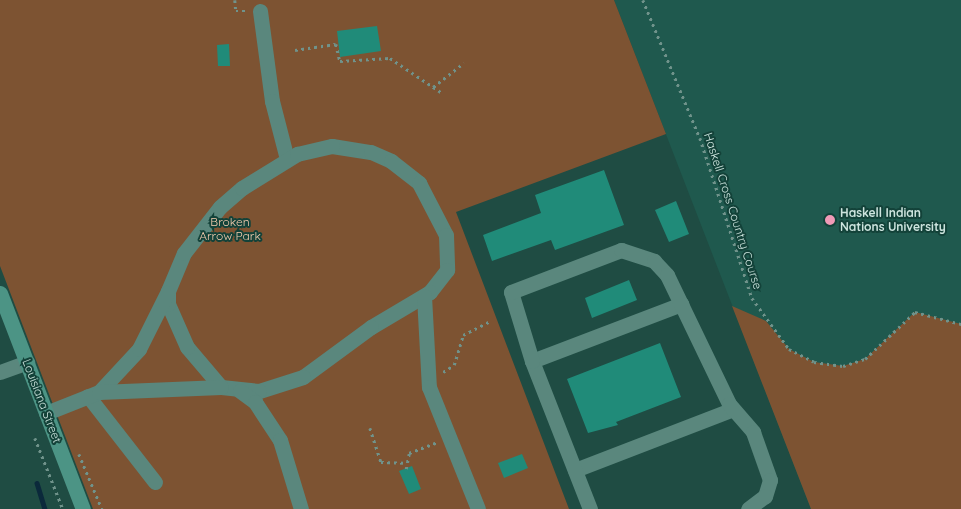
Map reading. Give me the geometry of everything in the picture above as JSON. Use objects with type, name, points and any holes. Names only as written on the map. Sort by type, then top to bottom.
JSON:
[{"type":"main road","name":"Louisiana Street","points":[[0,293],[83,509]]},
{"type":"lane","points":[[260,11],[272,101],[287,159]]},
{"type":"lane","points":[[46,413],[94,394],[221,387],[240,391],[259,391],[303,377],[371,327],[424,296],[447,270],[449,254],[440,217],[419,183],[391,160],[350,148],[315,147],[287,159],[220,207],[184,253],[168,291],[139,349],[94,394]]},
{"type":"lane","points":[[590,509],[532,361],[511,292],[620,250],[654,261],[667,275],[734,409],[753,432],[770,480],[765,496],[748,509]]},
{"type":"lane","points":[[168,291],[180,334],[221,387]]},
{"type":"lane","points":[[424,296],[428,377],[448,438],[478,509]]},
{"type":"lane","points":[[532,361],[681,304]]},
{"type":"lane","points":[[0,372],[27,362]]},
{"type":"lane","points":[[240,391],[255,402],[280,440],[301,509]]},
{"type":"lane","points":[[94,394],[155,482]]},
{"type":"lane","points":[[575,470],[734,409]]},
{"type":"path","points":[[235,0],[236,11],[260,11]]},
{"type":"path","name":"Haskell Cross Country Course","points":[[643,0],[700,138],[752,298],[789,349],[814,362],[843,366],[865,359],[915,312],[961,324]]},
{"type":"path","points":[[295,50],[336,44],[340,62],[390,58],[442,93]]},
{"type":"path","points":[[433,87],[464,63]]},
{"type":"path","points":[[428,377],[448,370],[463,335],[491,321]]},
{"type":"path","points":[[370,428],[382,462],[404,463]]},
{"type":"path","points":[[34,438],[63,509]]},
{"type":"path","points":[[404,463],[413,450],[448,438]]},
{"type":"path","points":[[404,463],[406,469]]},
{"type":"shaded area","name":"Haskell Indian Nations University","points":[[614,0],[961,0],[961,509],[811,509]]},
{"type":"green space","name":"Broken Arrow Park","points":[[0,0],[614,0],[666,134],[456,212],[569,509],[93,509],[0,266]]},
{"type":"green space","points":[[732,306],[766,321],[789,349],[814,362],[843,366],[865,359],[915,312],[961,324],[961,509],[811,509]]},
{"type":"building","points":[[377,26],[381,51],[340,57],[337,31]]},
{"type":"building","points":[[229,44],[230,66],[218,66],[217,45]]},
{"type":"building","points":[[604,170],[624,225],[555,250],[551,240],[492,261],[483,235],[541,213],[535,195]]},
{"type":"building","points":[[676,201],[689,234],[669,242],[655,210]]},
{"type":"building","points":[[629,280],[637,300],[592,318],[585,298]]},
{"type":"building","points":[[660,343],[681,397],[616,422],[618,425],[588,433],[567,379]]},
{"type":"building","points":[[522,454],[528,468],[504,478],[498,463]]},
{"type":"building","points":[[412,466],[421,489],[409,494],[399,471]]},
{"type":"waterway","points":[[37,483],[45,509]]},
{"type":"place","name":"Haskell Indian Nations University","points":[[830,220]]}]
